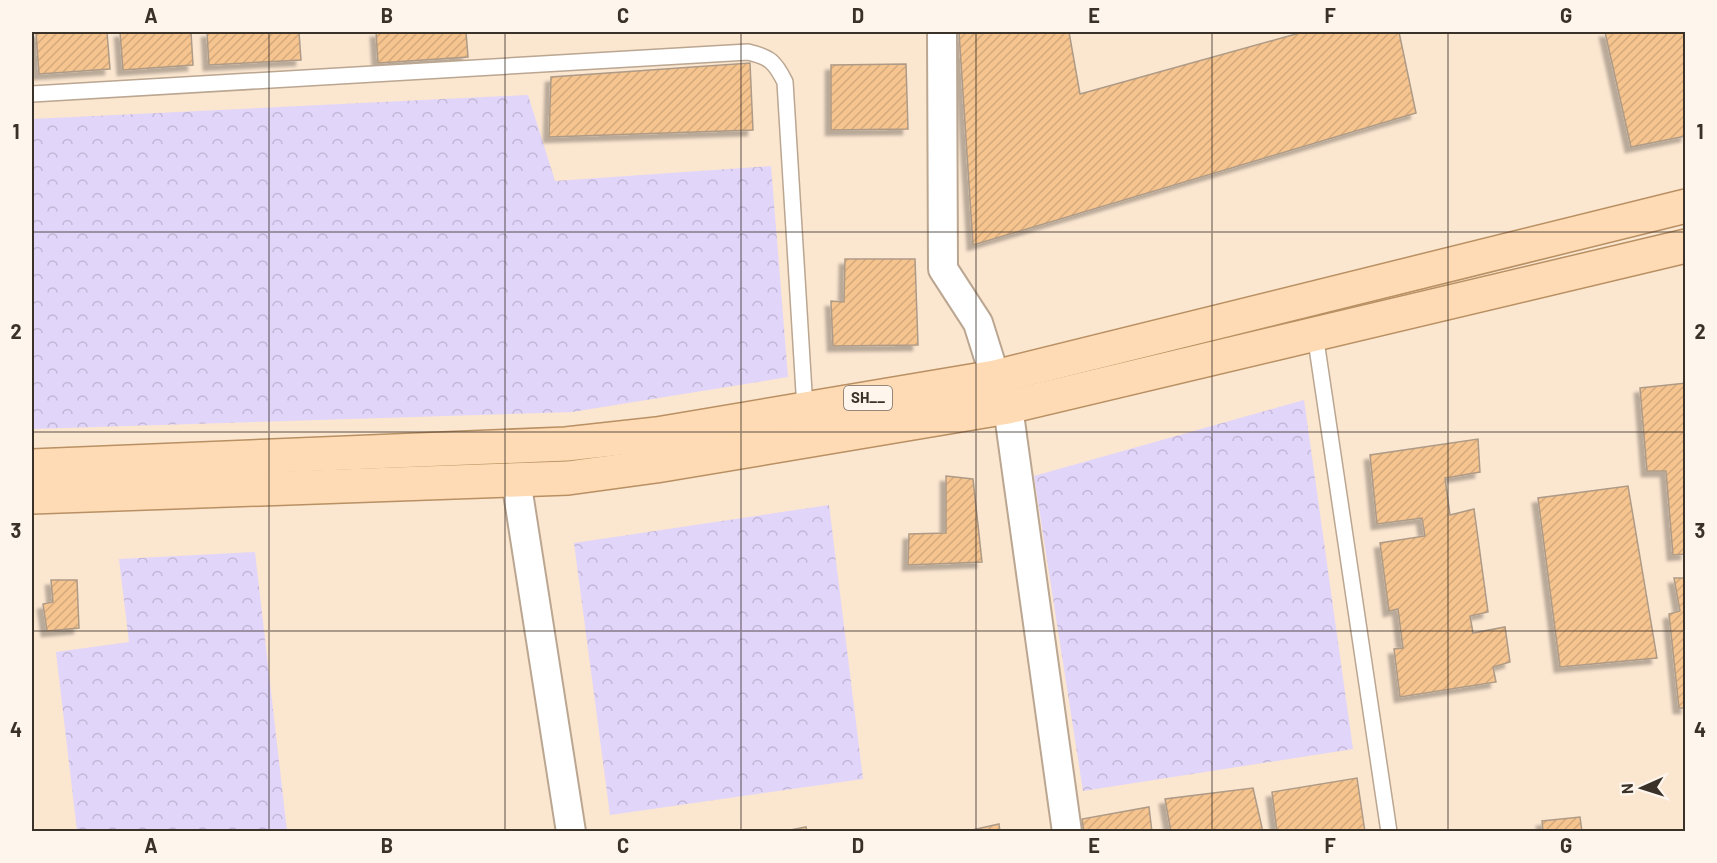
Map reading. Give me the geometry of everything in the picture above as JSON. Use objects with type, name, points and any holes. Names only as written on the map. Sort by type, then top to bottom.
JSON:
[{"type":"main road","name":"SH__","points":[[32,466],[566,444],[657,434],[995,377],[1686,207]]},
{"type":"main road","points":[[32,497],[568,478],[656,466],[1008,406],[1686,246]]},
{"type":"street","points":[[942,32],[944,269],[978,322],[995,377],[1008,406],[1067,831]]},
{"type":"street","points":[[516,480],[571,831]]},
{"type":"lane","points":[[32,94],[748,52],[763,56],[777,65],[785,82],[805,409]]},
{"type":"lane","points":[[1315,334],[1389,831]]},
{"type":"green space","points":[[528,95],[555,181],[771,166],[788,377],[572,412],[32,429],[32,119]]},
{"type":"green space","points":[[1304,400],[1353,749],[1083,791],[1034,476]]},
{"type":"green space","points":[[829,505],[863,779],[610,815],[574,543]]},
{"type":"green space","points":[[255,552],[287,831],[77,831],[56,652],[129,642],[119,559]]},
{"type":"building","points":[[36,32],[107,32],[110,69],[39,74]]},
{"type":"building","points":[[120,32],[191,32],[193,65],[123,70]]},
{"type":"building","points":[[207,32],[299,32],[301,60],[209,65]]},
{"type":"building","points":[[376,32],[466,32],[468,57],[378,63]]},
{"type":"building","points":[[959,32],[1069,32],[1080,94],[1303,32],[1399,32],[1416,113],[973,245]]},
{"type":"building","points":[[1605,32],[1686,32],[1686,136],[1631,147]]},
{"type":"building","points":[[750,63],[753,130],[549,137],[551,77]]},
{"type":"building","points":[[906,64],[908,129],[831,130],[831,65]]},
{"type":"building","points":[[845,259],[915,259],[918,345],[833,346],[831,301],[844,302]]},
{"type":"building","points":[[1686,383],[1686,554],[1673,555],[1666,471],[1647,471],[1640,388]]},
{"type":"building","points":[[1478,439],[1480,472],[1445,478],[1450,515],[1474,509],[1488,612],[1470,616],[1473,633],[1505,627],[1510,662],[1493,667],[1496,682],[1400,697],[1394,649],[1403,648],[1398,609],[1389,611],[1380,543],[1425,536],[1422,518],[1377,524],[1370,455]]},
{"type":"building","points":[[946,476],[973,479],[982,562],[908,565],[909,534],[946,533]]},
{"type":"building","points":[[1628,486],[1657,658],[1560,667],[1538,498]]},
{"type":"building","points":[[1674,578],[1686,578],[1686,708],[1679,708],[1669,614],[1680,611]]},
{"type":"building","points":[[51,580],[77,580],[79,628],[47,631],[43,604],[53,602]]},
{"type":"building","points":[[1357,778],[1365,832],[1277,832],[1272,792]]},
{"type":"building","points":[[1253,788],[1263,832],[1171,832],[1165,799]]},
{"type":"building","points":[[1149,807],[1152,832],[1084,832],[1082,819]]},
{"type":"building","points":[[1580,817],[1582,832],[1543,832],[1542,821]]},
{"type":"building","points":[[999,824],[1000,832],[963,832]]},
{"type":"building","points":[[806,827],[807,832],[780,832]]}]
